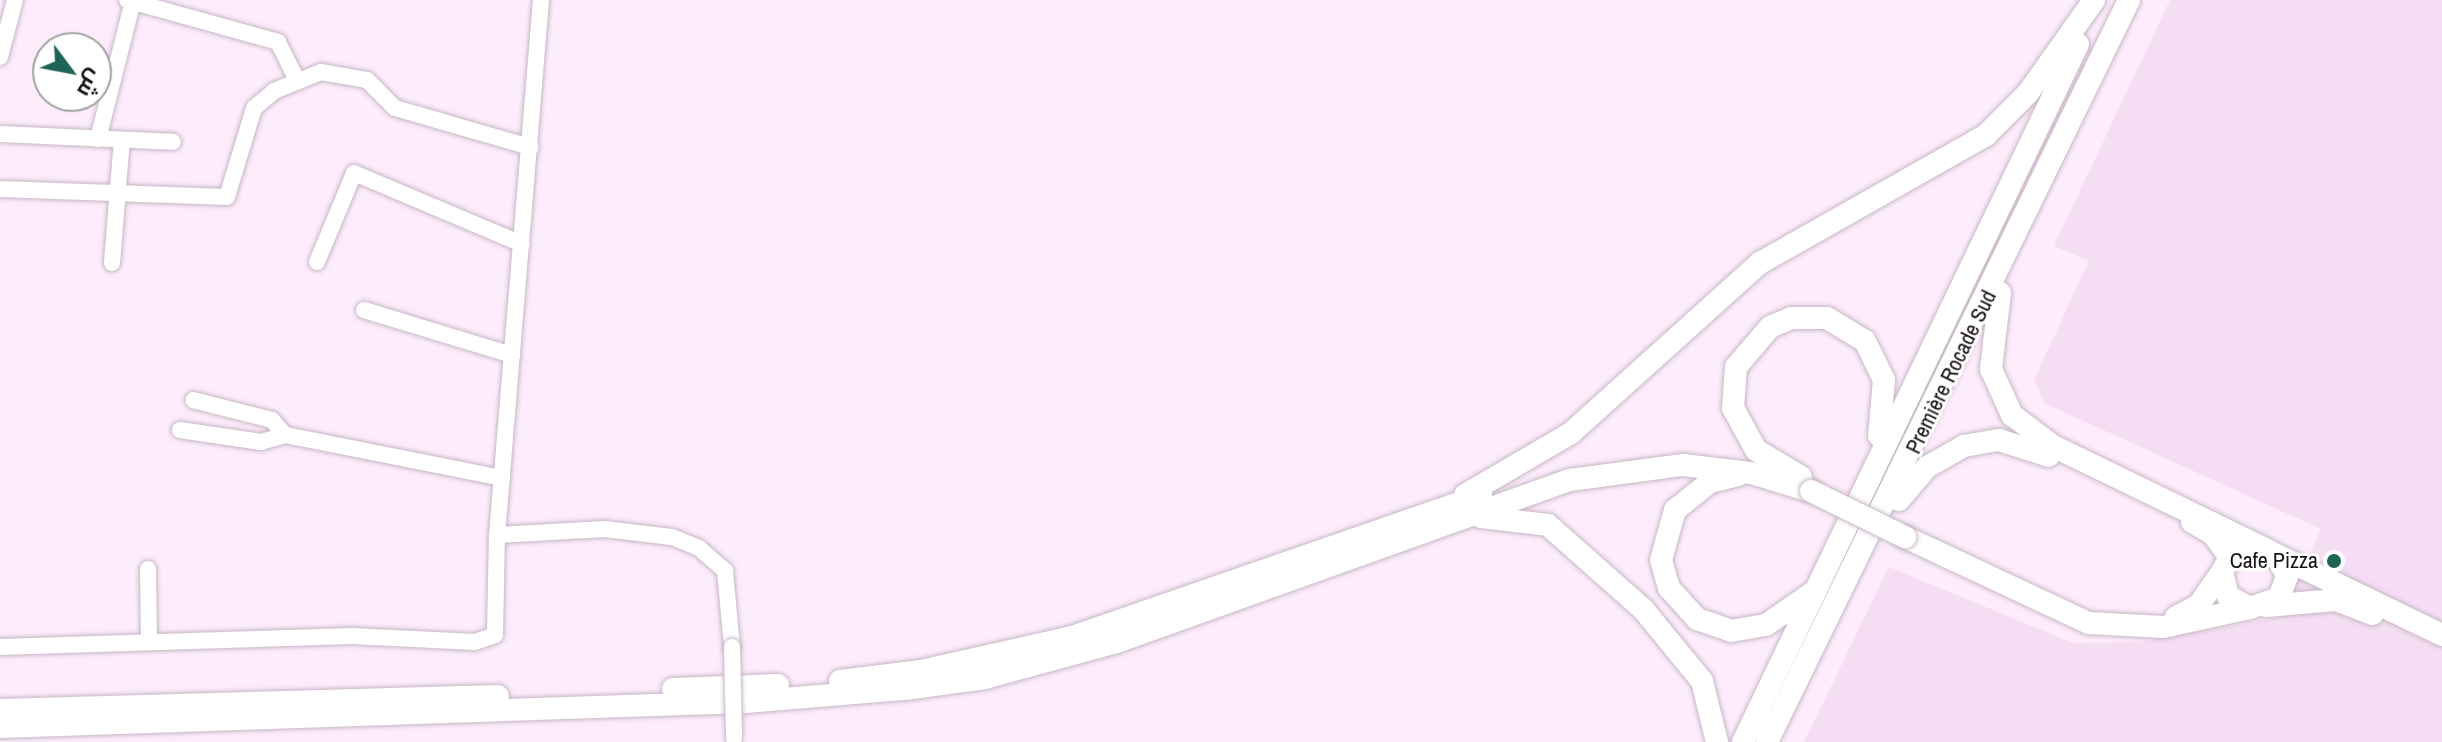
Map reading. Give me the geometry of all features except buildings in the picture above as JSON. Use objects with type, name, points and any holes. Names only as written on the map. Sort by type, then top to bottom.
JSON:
[{"type":"highway","name":"Première Rocade Sud","points":[[1743,742],[2097,0]]},
{"type":"highway","points":[[1446,514],[1571,433],[1760,263],[1986,135],[2028,93],[2097,0]]},
{"type":"highway","name":"Première Rocade Sud","points":[[1767,742],[2008,258],[2129,0]]},
{"type":"highway","points":[[2008,258],[1989,343],[1998,394],[2012,415],[2053,446],[2272,552],[2286,584],[2258,607]]},
{"type":"highway","points":[[1872,472],[1886,410],[1880,366],[1853,330],[1810,317],[1791,318],[1754,339],[1733,380],[1739,429],[1784,470],[2089,623],[2163,627],[2258,607],[2336,600],[2442,648]]},
{"type":"highway","points":[[1864,550],[1927,467],[1964,446],[1999,440],[2036,451],[2204,528],[2226,564],[2228,596],[2258,607]]},
{"type":"highway","points":[[0,727],[746,702],[919,688],[985,678],[1117,642],[1569,468],[1634,457],[1731,459],[1784,470]]},
{"type":"highway","points":[[0,710],[763,686],[921,671],[1084,634],[1446,514],[1605,472],[1683,465],[1751,473],[1813,487]]},
{"type":"highway","points":[[1751,473],[1710,482],[1675,510],[1661,560],[1669,588],[1697,619],[1743,631],[1789,612],[1819,587]]},
{"type":"highway","points":[[1446,514],[1531,519],[1565,537],[1694,667],[1710,700],[1717,742]]},
{"type":"highway","points":[[1907,533],[2042,598],[2123,622],[2189,613],[2226,564],[2247,547],[2299,561],[2442,635]]},
{"type":"street","points":[[0,57],[15,0]]},
{"type":"street","points":[[0,647],[352,636],[489,641],[499,626],[497,535],[541,0]]},
{"type":"street","points":[[98,139],[130,1],[278,42],[297,80]]},
{"type":"street","points":[[0,189],[227,197],[254,108],[297,80],[321,72],[361,77],[395,108],[530,147]]},
{"type":"street","points":[[0,134],[173,142]]},
{"type":"street","points":[[112,263],[122,140]]},
{"type":"street","points":[[317,262],[354,173],[522,244]]},
{"type":"street","points":[[364,310],[512,355]]},
{"type":"street","points":[[193,400],[272,420],[285,435]]},
{"type":"street","points":[[180,430],[261,442],[285,435],[502,478]]},
{"type":"street","points":[[497,535],[605,529],[672,537],[699,548],[725,571],[732,647],[734,740]]},
{"type":"street","points":[[148,569],[149,642]]},
{"type":"shaded area","points":[[2170,0],[2442,0],[2442,742],[1804,742],[1889,567],[2073,643],[2141,642],[2280,617],[2321,529],[2044,403],[2034,380],[2089,261],[2054,246]]},
{"type":"place","name":"Cafe Pizza","points":[[2334,561]]}]
